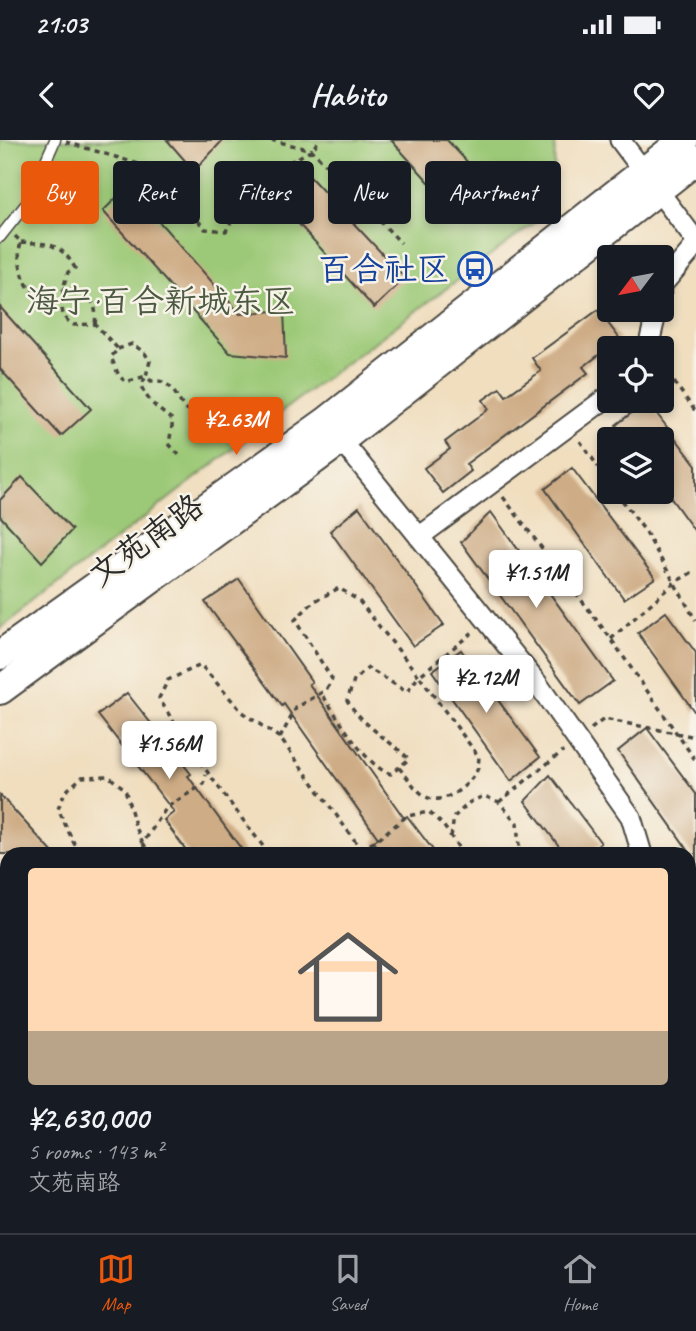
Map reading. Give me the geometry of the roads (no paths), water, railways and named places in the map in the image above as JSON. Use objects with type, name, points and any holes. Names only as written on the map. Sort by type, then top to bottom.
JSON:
[{"type":"main road","name":"文苑南路","points":[[0,690],[334,431],[650,179],[684,140]]},
{"type":"main road","name":"文苑南路","points":[[650,179],[696,160]]},
{"type":"main road","name":"文苑南路","points":[[0,656],[334,431]]},
{"type":"street","points":[[620,140],[696,243],[674,270]]},
{"type":"street","points":[[419,537],[597,405]]},
{"type":"street","points":[[334,431],[537,683],[631,817],[640,847]]},
{"type":"lane","points":[[0,237],[27,203],[55,140]]},
{"type":"place","name":"百合社区","points":[[475,269]]},
{"type":"park label","name":"海宁·百合新城东区","points":[[161,301]]}]
